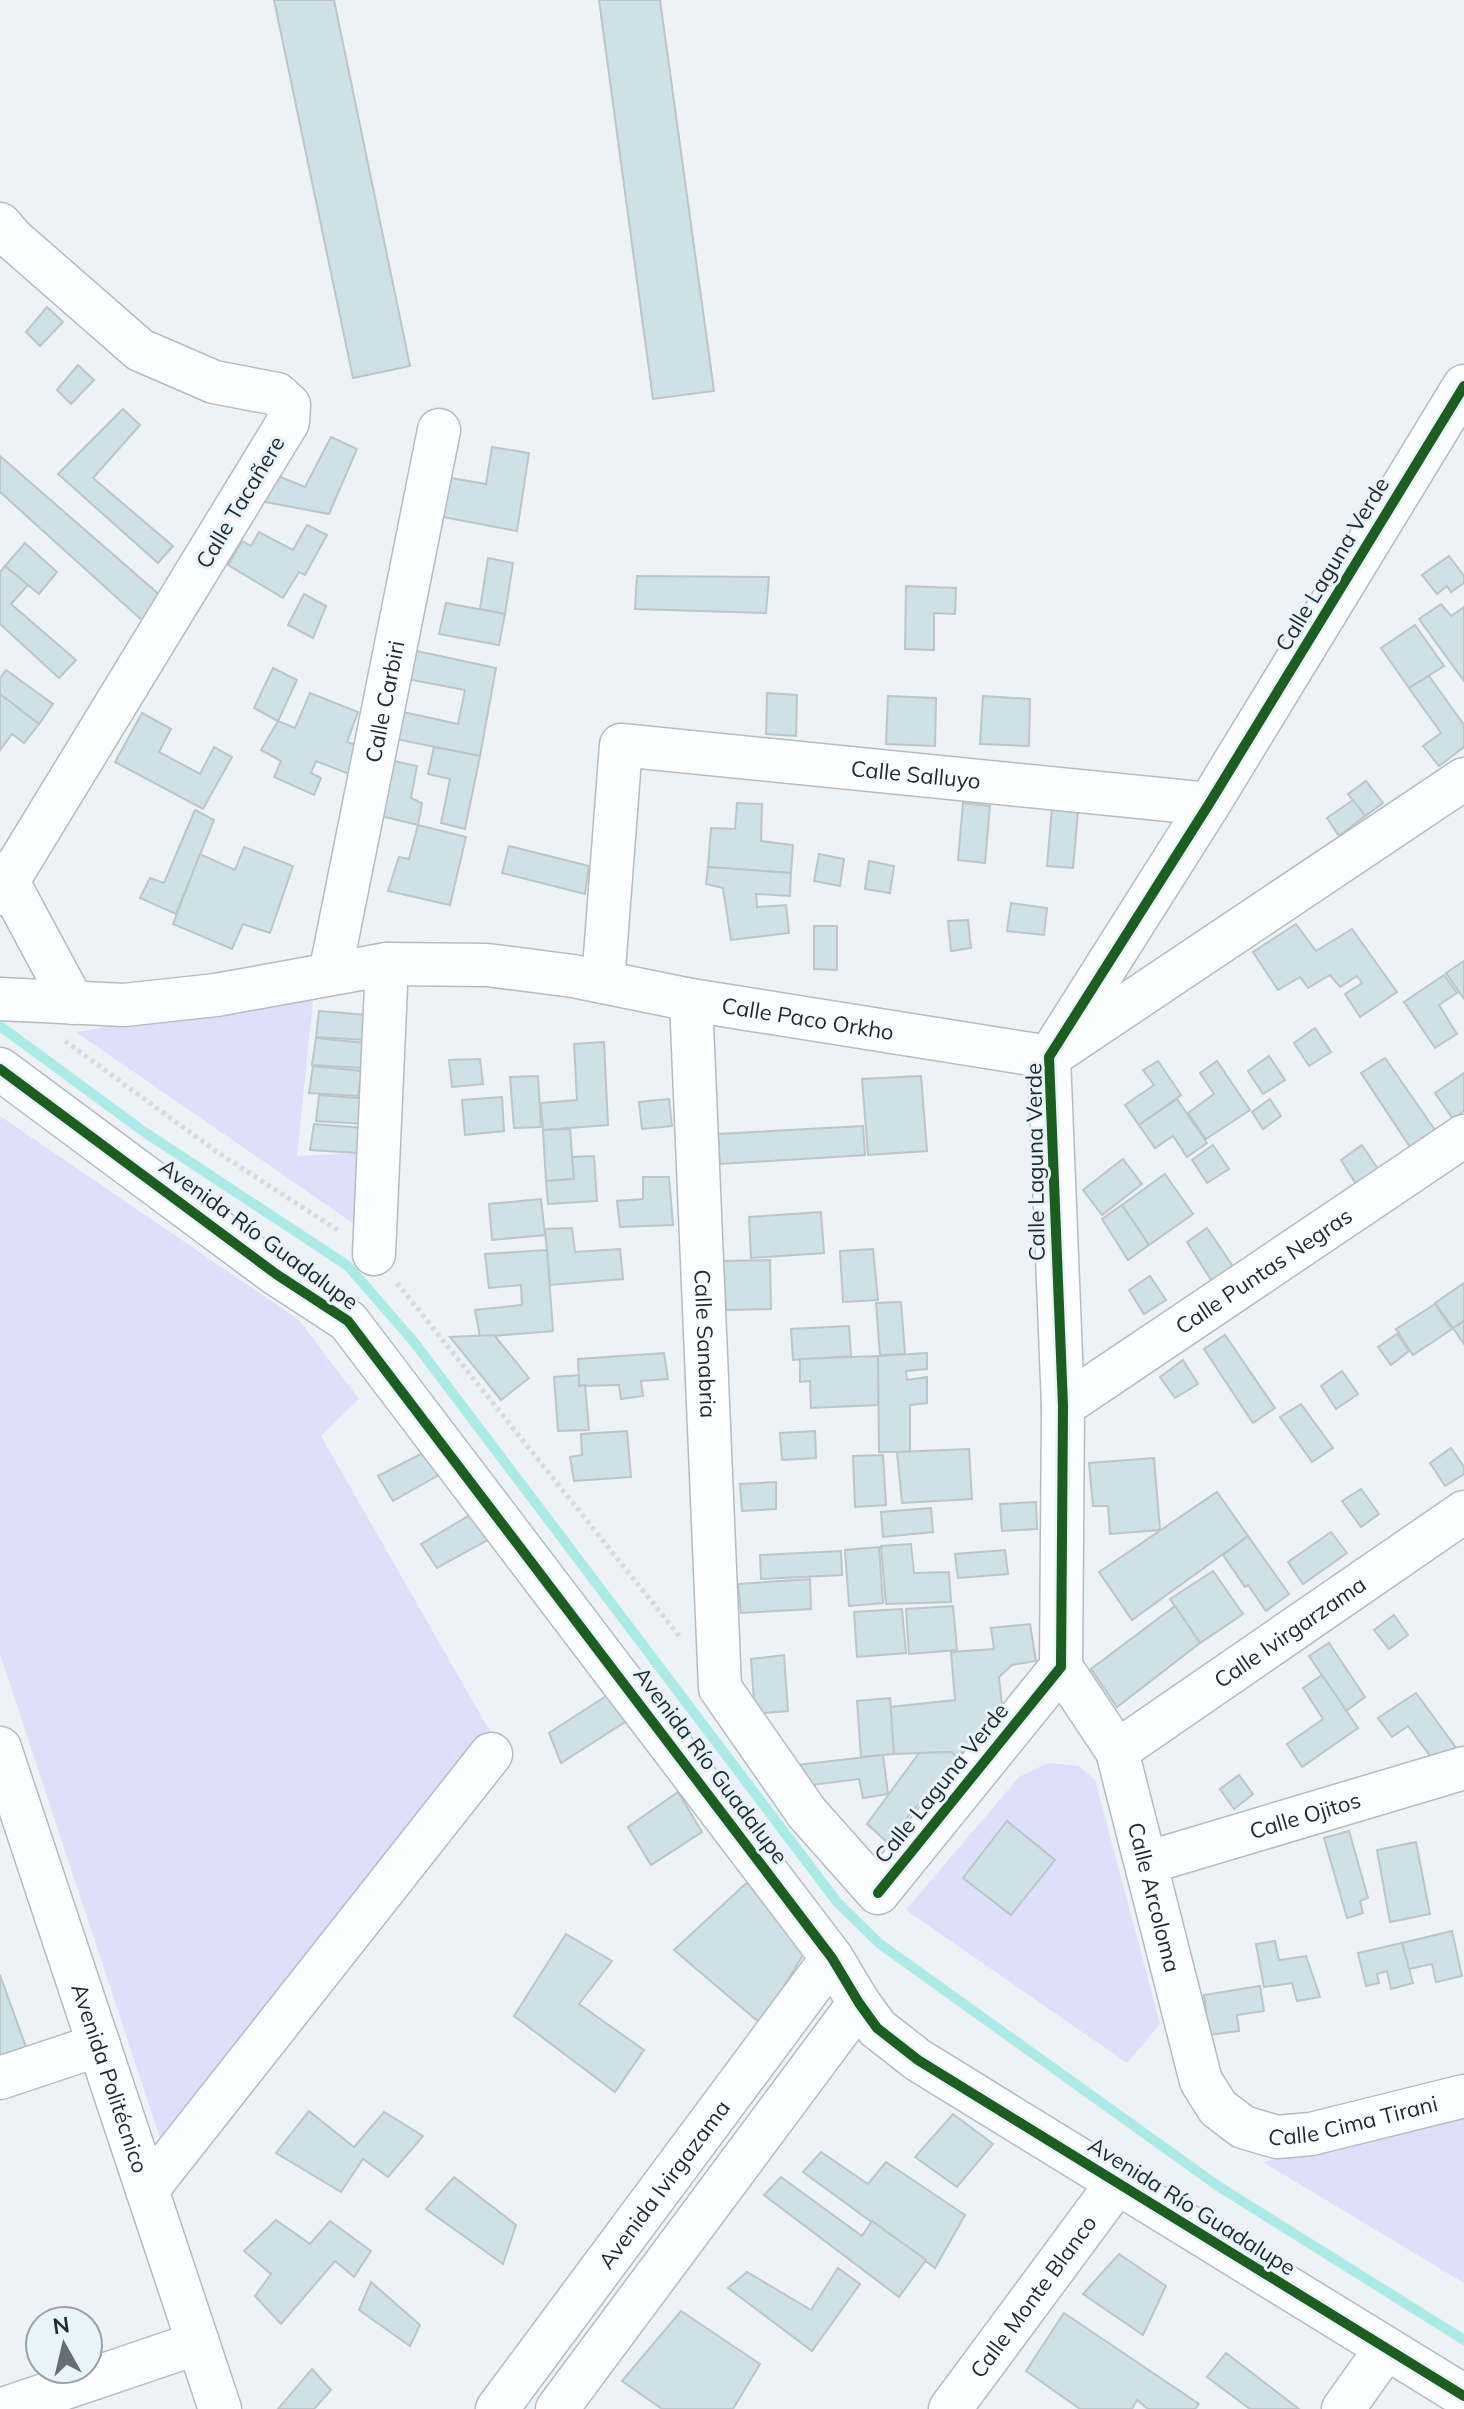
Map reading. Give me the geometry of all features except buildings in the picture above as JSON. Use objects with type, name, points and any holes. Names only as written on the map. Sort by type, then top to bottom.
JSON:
[{"type":"street","name":"Calle Tacañere","points":[[0,224],[13,239],[140,350],[214,382],[277,394],[289,405],[288,422],[3,883]]},
{"type":"street","name":"Calle Laguna Verde","points":[[878,1893],[1061,1667],[1063,1406],[1049,1057],[1457,404]]},
{"type":"street","name":"Calle Carbiri","points":[[330,974],[439,430]]},
{"type":"street","name":"Calle Salluyo","points":[[603,982],[621,745],[1209,804]]},
{"type":"street","points":[[1049,1057],[1464,779]]},
{"type":"street","points":[[3,883],[73,1003]]},
{"type":"street","points":[[374,1254],[387,964]]},
{"type":"street","name":"Calle Paco Orkho","points":[[0,999],[124,1005],[216,995],[387,964],[487,965],[573,976],[691,1000],[1049,1057]]},
{"type":"street","name":"Calle Sanabria","points":[[691,1000],[720,1688],[807,1813],[878,1893]]},
{"type":"street","name":"Avenida Río Guadalupe","points":[[0,1069],[276,1274],[348,1321],[832,1958],[877,2028],[918,2060],[1464,2396]]},
{"type":"street","name":"Calle Puntas Negras","points":[[1063,1406],[1464,1136]]},
{"type":"street","name":"Calle Ivirgarzama","points":[[1117,1751],[1464,1512]]},
{"type":"street","name":"Calle Arcoloma","points":[[1061,1667],[1117,1751],[1201,2081],[1218,2108],[1243,2127]]},
{"type":"street","name":"Avenida Politécnico","points":[[0,1748],[220,2409]]},
{"type":"street","points":[[147,2190],[491,1754]]},
{"type":"street","name":"Calle Ojitos","points":[[1146,1863],[1464,1768]]},
{"type":"street","name":"Avenida Ivirgazama","points":[[497,2409],[832,1958]]},
{"type":"street","points":[[557,2409],[859,2003]]},
{"type":"street","points":[[0,2078],[99,2045]]},
{"type":"street","name":"Calle Cima Tirani","points":[[1243,2127],[1277,2137],[1311,2134],[1464,2096]]},
{"type":"street","name":"Calle Monte Blanco","points":[[950,2409],[1118,2182]]},
{"type":"street","points":[[3,2409],[198,2343]]},
{"type":"street","points":[[1343,2409],[1385,2350]]},
{"type":"shaded area","points":[[314,991],[297,1156],[359,1153],[360,1228],[76,1032]]},
{"type":"shaded area","points":[[0,1116],[299,1320],[359,1399],[321,1436],[492,1735],[164,2150],[0,1654]]},
{"type":"shaded area","points":[[1048,1763],[1079,1766],[1095,1780],[1160,2024],[1127,2063],[906,1910],[1019,1777]]},
{"type":"shaded area","points":[[1464,2114],[1464,2283],[1263,2162]]},
{"type":"waterway","points":[[0,1026],[143,1131],[348,1266],[414,1342],[837,1902],[880,1944],[1218,2186],[1464,2340]]},
{"type":"cycle path","points":[[878,1893],[1061,1667],[1063,1406],[1049,1057],[1209,804],[1464,386]]},
{"type":"cycle path","points":[[0,1069],[276,1274],[348,1321],[832,1958],[877,2028],[918,2060],[1464,2396]]}]
